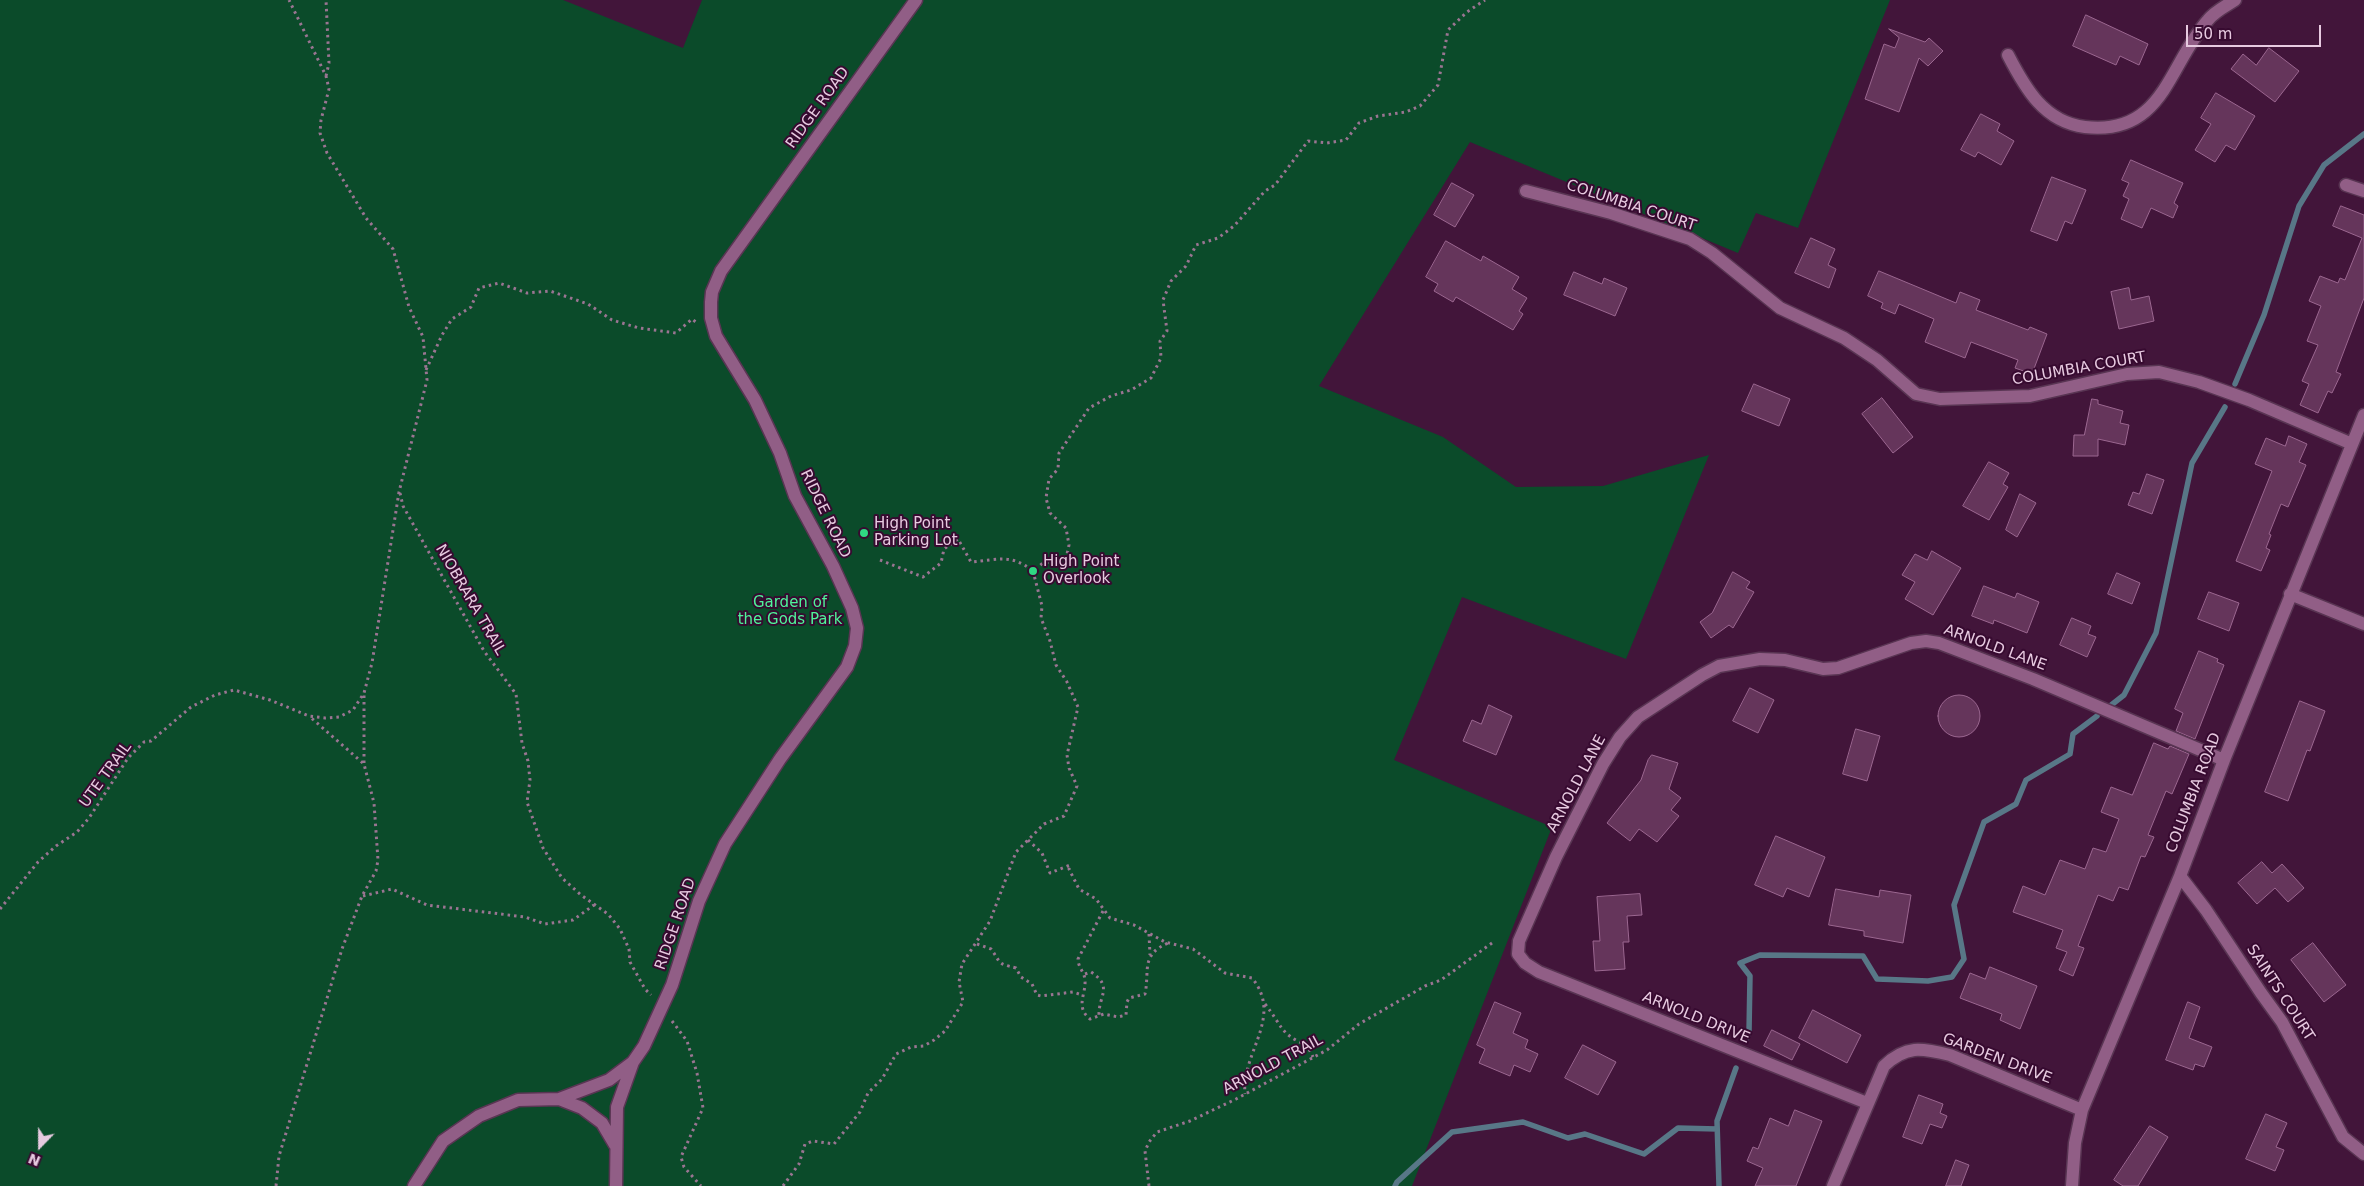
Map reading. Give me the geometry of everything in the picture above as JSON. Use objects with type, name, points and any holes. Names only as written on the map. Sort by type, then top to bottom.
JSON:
[{"type":"street","name":"RIDGE ROAD","points":[[616,1186],[615,1145],[617,1107],[633,1062],[644,1046],[663,1006],[698,901],[725,844],[780,759],[847,667],[855,646],[857,628],[852,608],[833,566],[795,496],[780,453],[755,400],[716,336],[711,318],[712,292],[721,271],[916,0]]},
{"type":"street","points":[[2008,55],[2025,88],[2052,115],[2066,123],[2082,126],[2100,128],[2117,125],[2133,119],[2155,102],[2208,20],[2220,9],[2235,0]]},
{"type":"street","points":[[2346,185],[2364,192]]},
{"type":"street","name":"COLUMBIA COURT","points":[[1526,191],[1611,213],[1690,239],[1712,253],[1780,308],[1844,338],[1877,360],[1916,394],[1940,399],[2030,396],[2127,374],[2159,372],[2199,382],[2241,397],[2352,444]]},
{"type":"street","name":"COLUMBIA ROAD","points":[[2072,1186],[2075,1143],[2082,1110],[2180,876],[2290,594],[2364,414]]},
{"type":"street","points":[[2290,594],[2364,624]]},
{"type":"street","name":"ARNOLD LANE","points":[[1518,954],[1519,941],[1556,857],[1620,737],[1638,717],[1719,666],[1760,659],[1785,660],[1823,669],[1838,668],[1911,643],[1926,641],[1939,643],[2033,679],[2224,760]]},
{"type":"street","name":"SAINTS COURT","points":[[2180,876],[2206,910],[2282,1022],[2343,1138],[2364,1154]]},
{"type":"street","name":"ARNOLD DRIVE","points":[[1518,954],[1525,963],[1539,972],[1867,1103]]},
{"type":"street","name":"GARDEN DRIVE","points":[[1833,1186],[1884,1066],[1896,1055],[1912,1049],[1931,1050],[1950,1055],[2082,1110]]},
{"type":"street","name":"RIDGE ROAD","points":[[559,1099],[608,1080],[633,1062]]},
{"type":"street","points":[[414,1186],[443,1141],[479,1116],[518,1100],[559,1099],[582,1108],[602,1123],[615,1145]]},
{"type":"path","points":[[276,1186],[279,1156],[342,949],[362,896],[376,872],[378,860],[374,803],[364,764],[364,693],[372,663],[399,492],[427,380],[423,337],[409,307],[393,249],[366,218],[327,153],[320,132],[329,88],[326,76],[288,0]]},
{"type":"path","points":[[326,0],[329,63],[326,76]]},
{"type":"path","points":[[1033,571],[1043,563],[1066,559],[1069,545],[1066,528],[1050,514],[1046,498],[1048,479],[1058,469],[1059,452],[1089,408],[1111,396],[1131,390],[1151,378],[1161,358],[1160,341],[1167,331],[1163,300],[1172,281],[1186,266],[1196,245],[1218,238],[1234,226],[1265,191],[1275,185],[1308,141],[1327,143],[1346,140],[1359,123],[1378,116],[1406,112],[1420,106],[1438,85],[1448,30],[1467,12],[1485,0]]},
{"type":"path","points":[[426,371],[442,335],[452,319],[471,307],[479,288],[499,282],[527,293],[550,291],[588,304],[612,320],[639,328],[676,333],[692,319],[701,326]]},
{"type":"path","name":"NIOBRARA TRAIL","points":[[399,492],[403,506],[484,651],[516,694],[522,743],[528,761],[530,780],[527,802],[543,848],[562,878],[594,905],[608,914],[620,929],[629,949],[630,962],[645,989],[663,1006],[686,1041],[697,1073],[703,1108],[680,1157],[684,1167],[702,1186]]},
{"type":"path","points":[[783,1186],[799,1164],[805,1144],[813,1141],[834,1144],[843,1135],[860,1112],[868,1093],[882,1079],[896,1054],[911,1047],[924,1046],[945,1030],[963,1002],[959,982],[962,964],[967,954],[977,944],[990,921],[1016,852],[1044,824],[1064,816],[1077,786],[1069,768],[1067,755],[1078,707],[1067,682],[1056,665],[1041,618],[1042,606],[1033,571],[1021,562],[1008,558],[971,562],[958,539],[944,549],[941,563],[923,577],[880,560]]},
{"type":"path","name":"UTE TRAIL","points":[[0,909],[38,862],[56,846],[77,832],[89,818],[128,758],[144,742],[150,741],[191,707],[215,695],[234,690],[270,700],[309,716]]},
{"type":"path","points":[[309,716],[339,717],[353,710],[364,693]]},
{"type":"path","points":[[309,716],[364,764]]},
{"type":"path","points":[[1028,840],[1042,853],[1050,873],[1070,865],[1069,869],[1079,889],[1096,899],[1103,910],[1115,920],[1128,923],[1170,943],[1193,949],[1225,973],[1252,978],[1259,988],[1264,1004],[1264,1018],[1244,1081],[1245,1094]]},
{"type":"path","points":[[362,896],[392,889],[427,906],[525,917],[545,924],[572,920],[594,905]]},
{"type":"path","points":[[1103,910],[1079,955],[1078,965],[1085,974],[1086,982],[1082,995],[1083,1009],[1087,1016],[1093,1019],[1104,1014],[1122,1017],[1128,1011],[1127,1002],[1129,998],[1145,994],[1146,971],[1150,956],[1149,934]]},
{"type":"path","points":[[1150,956],[1158,948],[1170,943]]},
{"type":"path","name":"ARNOLD TRAIL","points":[[1149,1186],[1145,1151],[1153,1136],[1245,1094],[1327,1050],[1359,1024],[1425,986],[1441,980],[1492,943]]},
{"type":"path","points":[[977,944],[991,949],[996,959],[1003,966],[1016,968],[1021,978],[1032,984],[1037,995],[1073,992],[1082,995]]},
{"type":"path","points":[[1085,974],[1091,972],[1098,976],[1104,989],[1099,1016]]},
{"type":"path","points":[[1264,1004],[1284,1032],[1293,1041],[1307,1045],[1313,1057]]},
{"type":"green space","name":"Garden of the Gods Park","points":[[0,0],[563,0],[683,48],[702,0],[1890,0],[1798,228],[1756,213],[1738,253],[1470,142],[1319,386],[1443,437],[1516,487],[1603,486],[1709,455],[1626,659],[1462,597],[1394,760],[1552,827],[1412,1186],[0,1186]]},
{"type":"building","points":[[2086,15],[2148,44],[2139,65],[2120,56],[2116,65],[2073,46]]},
{"type":"building","points":[[1889,29],[1925,42],[1929,38],[1943,51],[1928,66],[1919,58],[1899,112],[1865,99],[1884,44],[1895,48],[1899,38]]},
{"type":"building","points":[[2269,48],[2299,71],[2275,102],[2231,69],[2243,54],[2256,65]]},
{"type":"building","points":[[2216,93],[2255,116],[2235,150],[2226,145],[2215,162],[2195,150],[2211,124],[2201,118]]},
{"type":"building","points":[[1981,114],[2000,124],[1997,131],[2014,141],[2001,165],[1978,152],[1975,157],[1961,150]]},
{"type":"building","points":[[2131,160],[2183,183],[2174,203],[2178,206],[2173,218],[2151,208],[2142,228],[2121,219],[2129,199],[2123,196],[2129,183],[2122,180]]},
{"type":"building","points":[[2052,177],[2086,190],[2072,224],[2065,221],[2057,241],[2031,231]]},
{"type":"building","points":[[1452,183],[1474,195],[1455,227],[1434,215]]},
{"type":"building","points":[[2341,206],[2364,215],[2364,298],[2336,372],[2341,374],[2332,393],[2328,391],[2318,413],[2300,405],[2309,384],[2302,381],[2318,345],[2307,341],[2321,306],[2309,301],[2320,276],[2338,283],[2340,278],[2345,280],[2362,238],[2333,226]]},
{"type":"building","points":[[1811,238],[1835,249],[1828,265],[1836,269],[1829,288],[1795,273]]},
{"type":"building","points":[[1446,241],[1481,261],[1483,256],[1519,277],[1512,289],[1527,298],[1519,311],[1523,314],[1513,330],[1456,297],[1453,302],[1434,291],[1438,284],[1426,277]]},
{"type":"building","points":[[1879,271],[1956,303],[1960,292],[1980,300],[1976,310],[2028,330],[2030,327],[2047,334],[2032,374],[2015,368],[2018,360],[1971,342],[1965,358],[1925,342],[1934,319],[1899,304],[1895,314],[1881,308],[1883,303],[1868,296]]},
{"type":"building","points":[[1574,272],[1602,284],[1604,278],[1627,288],[1615,316],[1564,295]]},
{"type":"building","points":[[2129,288],[2131,300],[2149,296],[2154,321],[2119,329],[2111,292]]},
{"type":"building","points":[[1754,384],[1790,399],[1779,426],[1742,411]]},
{"type":"building","points":[[1882,398],[1913,437],[1893,453],[1862,414]]},
{"type":"building","points":[[2092,399],[2098,400],[2098,404],[2123,411],[2120,423],[2129,425],[2125,445],[2098,439],[2098,456],[2073,456],[2074,435],[2084,435]]},
{"type":"building","points":[[2289,436],[2307,444],[2299,462],[2306,465],[2288,507],[2281,504],[2269,534],[2271,535],[2266,548],[2270,550],[2261,571],[2236,561],[2272,471],[2255,464],[2266,438],[2285,446]]},
{"type":"building","points":[[1989,462],[2009,473],[2003,484],[2008,487],[1989,520],[1963,506]]},
{"type":"building","points":[[2147,474],[2164,480],[2152,514],[2128,505],[2133,492],[2139,494]]},
{"type":"building","points":[[2020,494],[2036,503],[2017,537],[2006,530]]},
{"type":"building","points":[[1932,551],[1961,568],[1933,615],[1905,599],[1915,582],[1902,575],[1915,554],[1927,560]]},
{"type":"building","points":[[1733,572],[1750,582],[1746,588],[1754,592],[1733,628],[1729,625],[1711,638],[1700,622],[1712,613]]},
{"type":"building","points":[[2117,573],[2140,583],[2132,604],[2108,594]]},
{"type":"building","points":[[1984,586],[2015,598],[2017,593],[2039,602],[2027,633],[1994,620],[1993,624],[1972,616]]},
{"type":"building","points":[[2209,592],[2239,603],[2229,631],[2198,619]]},
{"type":"building","points":[[2072,618],[2091,626],[2088,634],[2096,637],[2087,657],[2060,645]]},
{"type":"building","points":[[2199,651],[2218,659],[2217,662],[2224,665],[2195,739],[2176,731],[2183,713],[2175,709]]},
{"type":"building","points":[[1750,688],[1774,700],[1758,733],[1733,721]]},
{"type":"building","points":[[1959,695],[1974,701],[1980,716],[1974,731],[1959,737],[1944,731],[1938,716],[1944,701]]},
{"type":"building","points":[[2300,701],[2325,711],[2310,751],[2307,750],[2288,801],[2265,792]]},
{"type":"building","points":[[1489,705],[1512,716],[1496,755],[1463,741],[1472,720],[1481,724]]},
{"type":"building","points":[[1856,729],[1880,736],[1867,781],[1843,774]]},
{"type":"building","points":[[2154,743],[2168,749],[2170,746],[2189,754],[2172,794],[2166,791],[2148,835],[2154,837],[2145,857],[2141,856],[2128,890],[2119,887],[2113,901],[2098,895],[2078,946],[2084,948],[2073,976],[2059,970],[2067,952],[2056,948],[2063,930],[2013,912],[2023,886],[2045,895],[2060,860],[2085,869],[2093,848],[2106,852],[2119,819],[2101,812],[2111,787],[2132,795]]},
{"type":"building","points":[[1652,755],[1678,763],[1669,789],[1681,798],[1671,810],[1679,816],[1657,842],[1639,829],[1630,841],[1607,823],[1641,780],[1648,760]]},
{"type":"building","points":[[1776,836],[1825,857],[1809,897],[1787,888],[1783,897],[1755,885]]},
{"type":"building","points":[[2262,862],[2272,873],[2282,864],[2304,888],[2288,902],[2275,888],[2257,904],[2238,883]]},
{"type":"building","points":[[1836,889],[1879,897],[1880,890],[1911,895],[1903,943],[1864,936],[1864,931],[1829,925]]},
{"type":"building","points":[[1640,894],[1642,915],[1627,916],[1629,942],[1623,942],[1625,969],[1595,971],[1593,941],[1600,941],[1597,897]]},
{"type":"building","points":[[2313,943],[2346,985],[2324,1002],[2291,960]]},
{"type":"building","points":[[1990,967],[2037,986],[2020,1029],[2000,1020],[2002,1014],[1960,998],[1970,973],[1985,979]]},
{"type":"building","points":[[1495,1002],[1521,1013],[1513,1033],[1528,1040],[1525,1048],[1538,1054],[1530,1072],[1514,1065],[1510,1076],[1479,1063],[1485,1049],[1477,1045]]},
{"type":"building","points":[[2188,1002],[2200,1007],[2189,1038],[2212,1047],[2204,1067],[2195,1064],[2193,1070],[2166,1060]]},
{"type":"building","points":[[1813,1010],[1861,1035],[1847,1063],[1799,1038]]},
{"type":"building","points":[[1772,1030],[1800,1044],[1792,1060],[1764,1046]]},
{"type":"building","points":[[1583,1045],[1616,1062],[1598,1095],[1565,1078]]},
{"type":"building","points":[[1919,1095],[1943,1104],[1940,1113],[1947,1116],[1942,1128],[1930,1124],[1922,1144],[1903,1137]]},
{"type":"building","points":[[1795,1110],[1822,1121],[1796,1186],[1755,1186],[1763,1168],[1747,1161],[1753,1147],[1758,1149],[1770,1118],[1788,1126]]},
{"type":"building","points":[[2266,1114],[2287,1123],[2276,1147],[2284,1150],[2275,1171],[2246,1159]]},
{"type":"building","points":[[2150,1126],[2168,1137],[2138,1186],[2123,1186],[2114,1180]]},
{"type":"building","points":[[1956,1160],[1969,1165],[1961,1186],[1946,1186]]},
{"type":"waterway","points":[[2235,384],[2264,315],[2299,206],[2324,165],[2364,134]]},
{"type":"waterway","points":[[2110,706],[2124,695],[2156,633],[2192,463],[2225,407]]},
{"type":"waterway","points":[[1746,1040],[1749,1032],[1750,976],[1740,963],[1760,955],[1863,956],[1877,979],[1928,981],[1952,977],[1964,959],[1954,905],[1984,822],[2016,804],[2026,780],[2070,754],[2073,734],[2097,716]]},
{"type":"waterway","points":[[1719,1186],[1717,1121],[1736,1068]]},
{"type":"waterway","points":[[1395,1186],[1397,1182],[1452,1132],[1523,1122],[1568,1138],[1585,1134],[1644,1154],[1678,1128],[1717,1129]]},
{"type":"place","name":"High Point Parking Lot","points":[[864,533]]},
{"type":"place","name":"High Point Overlook","points":[[1033,571]]}]
